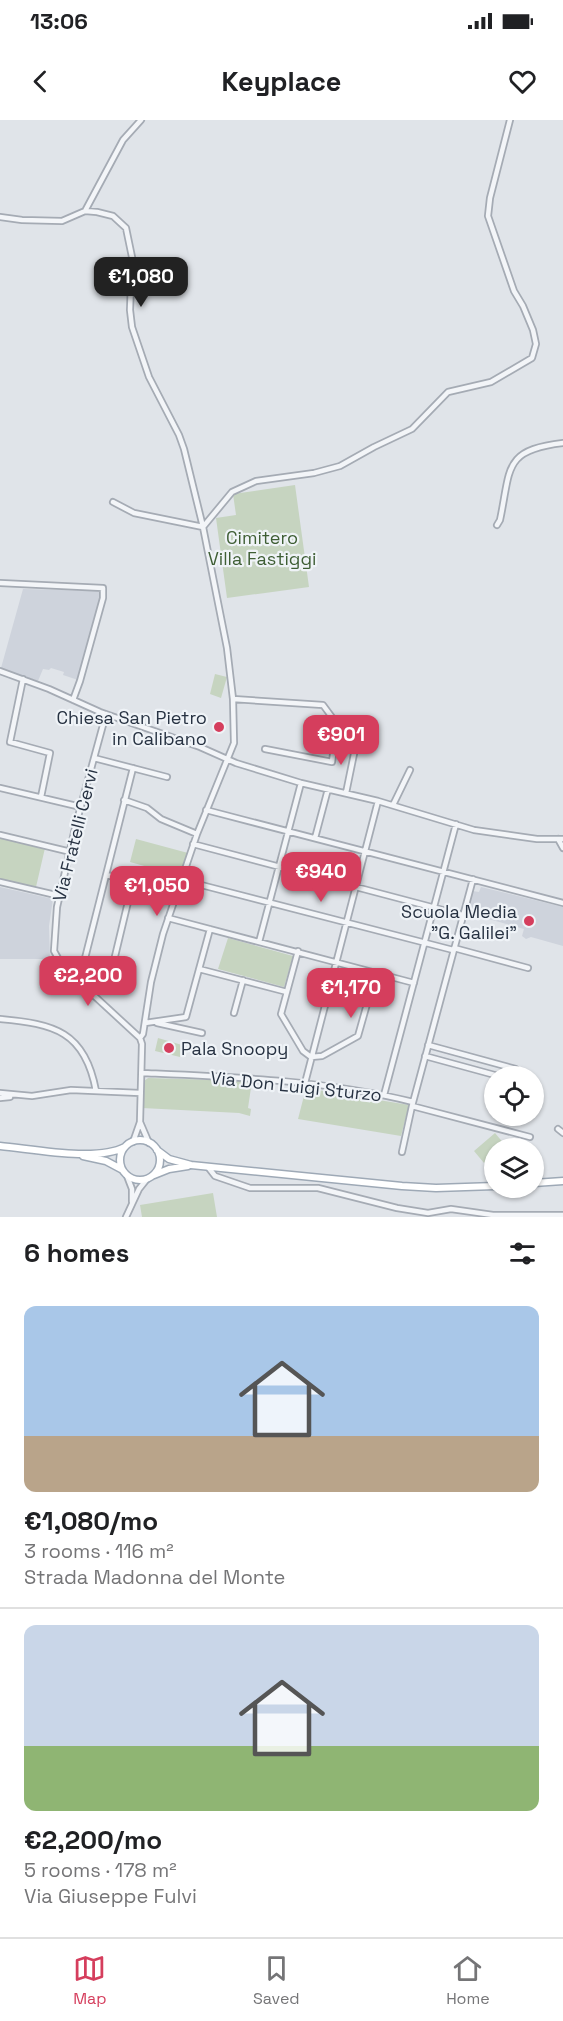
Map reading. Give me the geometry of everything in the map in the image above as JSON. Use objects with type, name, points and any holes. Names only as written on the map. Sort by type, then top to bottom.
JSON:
[{"type":"main road","points":[[0,1146],[107,1154],[138,1140],[149,1143],[169,1159],[191,1166]]},
{"type":"main road","points":[[125,1147],[120,1158],[122,1169],[127,1176],[136,1180],[151,1177],[169,1169],[191,1166],[402,1186],[436,1188],[484,1186]]},
{"type":"main road","points":[[151,1177],[160,1163],[157,1150]]},
{"type":"main road","points":[[71,1153],[106,1161],[122,1169]]},
{"type":"main road","points":[[544,1182],[563,1181]]},
{"type":"street","points":[[85,211],[118,148],[141,120]]},
{"type":"street","points":[[203,527],[232,492],[256,481],[314,473],[340,466],[412,429],[448,392],[491,382],[532,358],[536,344],[533,330],[514,291],[488,216],[490,198],[510,120]]},
{"type":"street","points":[[0,217],[62,221],[85,211],[113,216],[126,228],[132,257],[130,310],[132,327],[149,377],[180,435],[203,527],[227,648],[233,699],[234,743],[193,844],[168,918],[151,982],[143,1034],[140,1038]]},
{"type":"street","points":[[497,525],[515,459],[523,452],[538,446],[563,443]]},
{"type":"street","points":[[113,502],[134,513],[203,527]]},
{"type":"street","points":[[0,583],[103,588],[103,598],[73,700]]},
{"type":"street","points":[[0,671],[106,714],[200,747],[227,759],[301,783],[378,801],[501,835],[560,839],[563,848]]},
{"type":"street","points":[[23,679],[10,742],[50,753],[41,797]]},
{"type":"street","points":[[233,699],[323,705],[337,724],[332,762],[265,749]]},
{"type":"street","name":"Via Fratelli Cervi","points":[[79,982],[56,957],[54,925],[81,807],[106,714]]},
{"type":"street","points":[[346,793],[356,744]]},
{"type":"street","points":[[94,758],[167,777]]},
{"type":"street","points":[[133,768],[79,982],[140,1038],[142,1044],[140,1122],[133,1142]]},
{"type":"street","points":[[393,806],[410,770]]},
{"type":"street","points":[[259,942],[301,783]]},
{"type":"street","points":[[0,788],[81,807]]},
{"type":"street","points":[[315,838],[328,789]]},
{"type":"street","points":[[124,800],[147,808],[161,819],[197,834]]},
{"type":"street","points":[[305,1083],[378,801]]},
{"type":"street","points":[[206,810],[563,903]]},
{"type":"street","points":[[384,1095],[456,824]]},
{"type":"street","points":[[0,835],[71,852]]},
{"type":"street","points":[[193,844],[462,915]]},
{"type":"street","points":[[106,875],[178,892]]},
{"type":"street","points":[[402,1152],[412,1104],[473,879]]},
{"type":"street","points":[[182,880],[528,968]]},
{"type":"street","points":[[94,996],[99,977],[109,976],[111,973],[133,881]]},
{"type":"street","points":[[0,882],[60,896]]},
{"type":"street","points":[[168,918],[414,983]]},
{"type":"street","points":[[145,1023],[186,1017],[210,929]]},
{"type":"street","points":[[298,951],[281,1014],[303,1051],[311,1057],[322,1056],[358,1036],[376,972]]},
{"type":"street","points":[[199,969],[287,992]]},
{"type":"street","points":[[234,1012],[243,980]]},
{"type":"street","points":[[0,1017],[46,1025],[72,1041],[87,1059],[96,1091]]},
{"type":"street","points":[[154,1022],[202,1033]]},
{"type":"street","points":[[428,1045],[506,1066]]},
{"type":"street","points":[[425,1056],[484,1072]]},
{"type":"street","points":[[475,1070],[478,1058]]},
{"type":"street","name":"Via Don Luigi Sturzo","points":[[142,1073],[255,1078],[384,1095],[530,1137]]},
{"type":"street","points":[[0,1095],[39,1095],[70,1090],[140,1093]]},
{"type":"street","points":[[140,1122],[149,1143]]},
{"type":"street","points":[[208,1167],[215,1176],[250,1188],[318,1188],[397,1208],[439,1215],[452,1209],[493,1215],[563,1215]]},
{"type":"street","points":[[127,1176],[132,1189],[132,1205]]},
{"type":"street","points":[[126,1217],[139,1189],[151,1177]]},
{"type":"shaded area","points":[[23,589],[102,591],[78,680],[51,668],[43,669],[38,681],[1,668]]},
{"type":"shaded area","points":[[0,887],[53,899],[49,926],[50,959],[0,959]]},
{"type":"shaded area","name":"Scuola Media \"G. Galilei\"","points":[[481,887],[563,907],[563,946],[531,937],[526,939],[522,936],[524,929],[467,913],[473,891],[479,892]]},
{"type":"green space","name":"Cimitero Villa Fastiggi","points":[[295,485],[309,587],[227,598],[216,518],[236,515],[233,494]]},
{"type":"green space","points":[[215,674],[227,677],[221,698],[210,694]]},
{"type":"green space","points":[[0,837],[45,848],[36,887],[0,879]]},
{"type":"green space","points":[[136,839],[188,853],[178,887],[145,878],[148,867],[130,862]]},
{"type":"green space","points":[[228,938],[293,956],[284,987],[218,969]]},
{"type":"green space","name":"Pala Snoopy","points":[[158,1038],[182,1045],[180,1057],[155,1051]]},
{"type":"green space","points":[[148,1078],[252,1081],[248,1108],[251,1109],[250,1116],[239,1113],[142,1108],[144,1081]]},
{"type":"green space","points":[[306,1088],[409,1105],[401,1136],[298,1119]]},
{"type":"green space","points":[[495,1133],[499,1138],[489,1138]]},
{"type":"green space","points":[[484,1142],[484,1163],[474,1151]]},
{"type":"green space","points":[[213,1193],[217,1217],[142,1217],[140,1205]]},
{"type":"place","name":"Chiesa San Pietro in Calibano","points":[[219,727]]},
{"type":"place","name":"Scuola Media \"G. Galilei\"","points":[[529,921]]},
{"type":"place","name":"Pala Snoopy","points":[[169,1048]]}]
